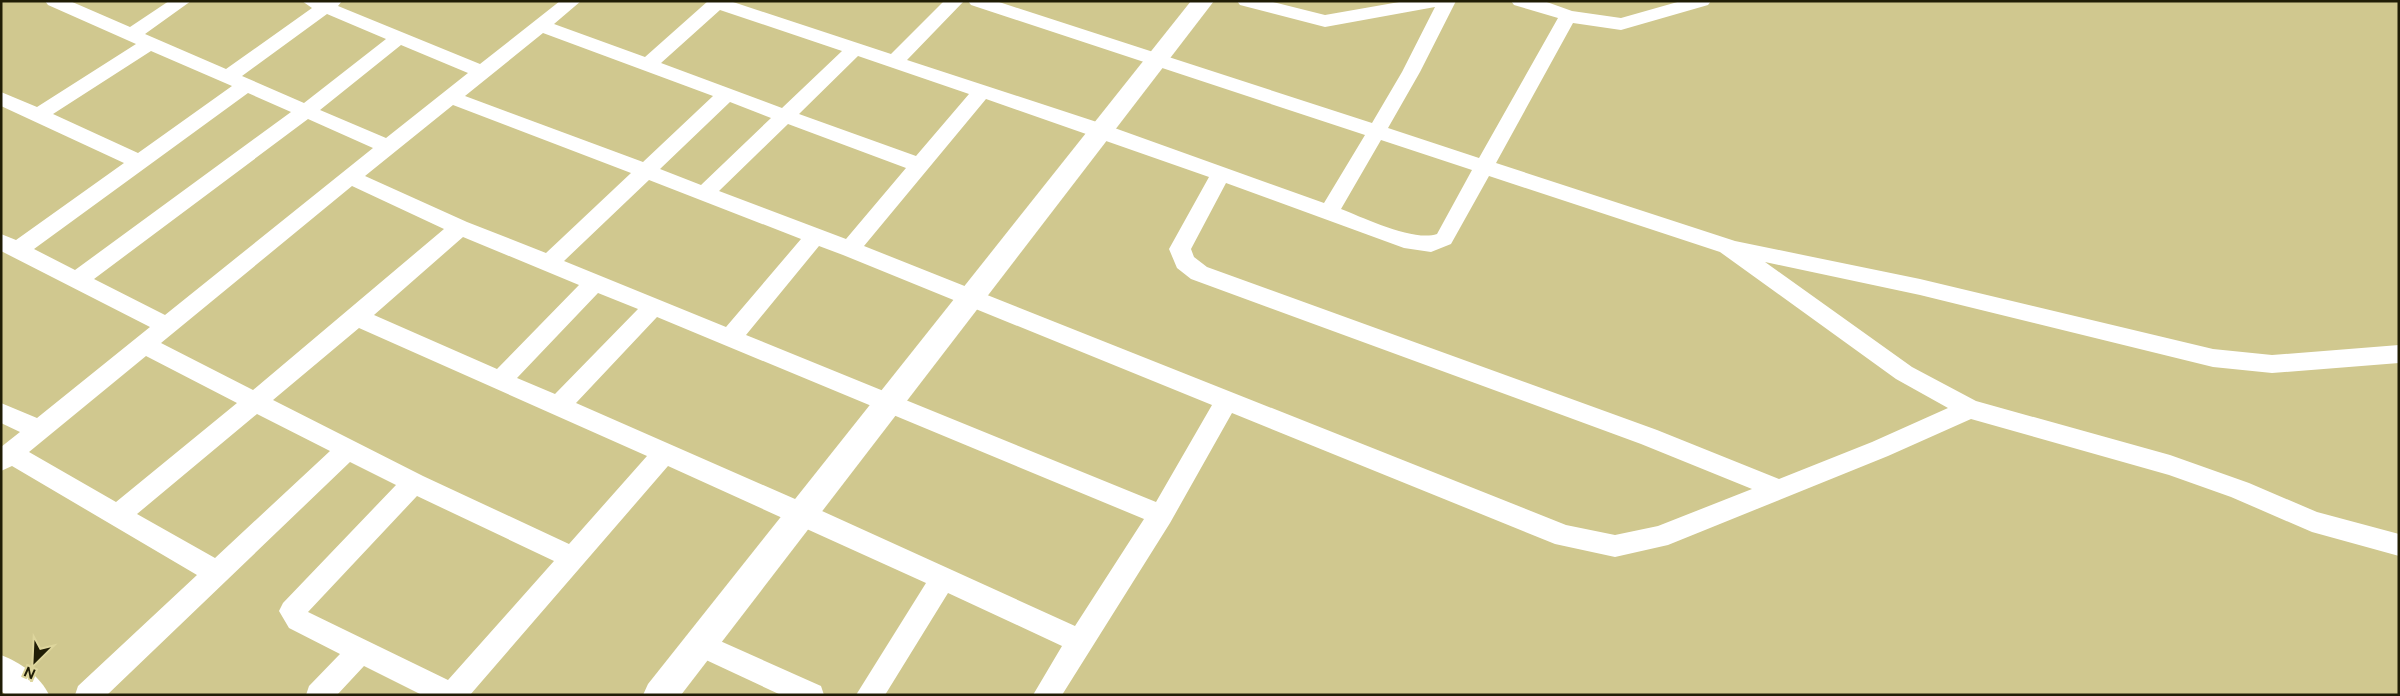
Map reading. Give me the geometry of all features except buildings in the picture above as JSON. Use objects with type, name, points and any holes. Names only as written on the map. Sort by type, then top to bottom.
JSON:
[{"type":"street","points":[[54,1],[388,147]]},
{"type":"street","points":[[131,35],[182,1]]},
{"type":"street","points":[[217,572],[118,515],[6,457],[350,177],[572,1]]},
{"type":"street","points":[[895,62],[955,1]]},
{"type":"street","points":[[977,1],[1377,130],[1727,246],[1920,287],[2213,358],[2272,364],[2399,354]]},
{"type":"street","points":[[660,695],[1203,1]]},
{"type":"street","points":[[1246,1],[1320,20],[1438,1]]},
{"type":"street","points":[[1339,18],[1349,1]]},
{"type":"street","points":[[1329,213],[1411,72],[1447,1]]},
{"type":"street","points":[[1520,1],[1549,8],[1568,16],[1604,23],[1622,24],[1702,1]]},
{"type":"street","points":[[648,65],[718,2],[1102,131],[1404,240],[1431,244],[1444,239],[1568,16]]},
{"type":"street","points":[[227,76],[323,3],[399,38],[482,72]]},
{"type":"street","points":[[541,26],[919,166]]},
{"type":"street","points":[[77,280],[306,111],[399,38]]},
{"type":"street","points":[[38,115],[150,43]]},
{"type":"street","points":[[704,194],[856,48]]},
{"type":"street","points":[[9,246],[139,162],[248,85]]},
{"type":"street","points":[[850,249],[982,91]]},
{"type":"street","points":[[549,263],[726,95]]},
{"type":"street","points":[[450,97],[850,249],[1226,402],[1564,536],[1615,546],[1659,537],[1880,449],[1970,409]]},
{"type":"street","points":[[1,98],[139,162]]},
{"type":"street","points":[[1221,174],[1180,249],[1185,262],[1199,273],[1649,437],[1778,489]]},
{"type":"street","points":[[350,177],[460,227],[890,402],[1161,515]]},
{"type":"street","points":[[118,515],[357,317],[460,227]]},
{"type":"street","points":[[731,338],[815,236]]},
{"type":"street","points":[[9,246],[168,326]]},
{"type":"street","points":[[1727,246],[1904,373],[1970,409],[2170,464],[2240,490],[2312,521],[2375,540],[2399,544]]},
{"type":"street","points":[[500,380],[595,282]]},
{"type":"street","points":[[558,406],[654,306]]},
{"type":"street","points":[[357,317],[802,514],[1079,641]]},
{"type":"street","points":[[144,345],[414,484],[573,558]]},
{"type":"street","points":[[1046,695],[1161,515],[1226,402]]},
{"type":"street","points":[[1,412],[38,430]]},
{"type":"street","points":[[88,695],[348,449]]},
{"type":"street","points":[[414,484],[292,611],[298,620],[451,695],[665,453]]},
{"type":"street","points":[[869,695],[943,579]]},
{"type":"street","points":[[700,644],[811,695]]},
{"type":"street","points":[[319,695],[361,651]]},
{"type":"street","points":[[1,670],[32,695]]}]
